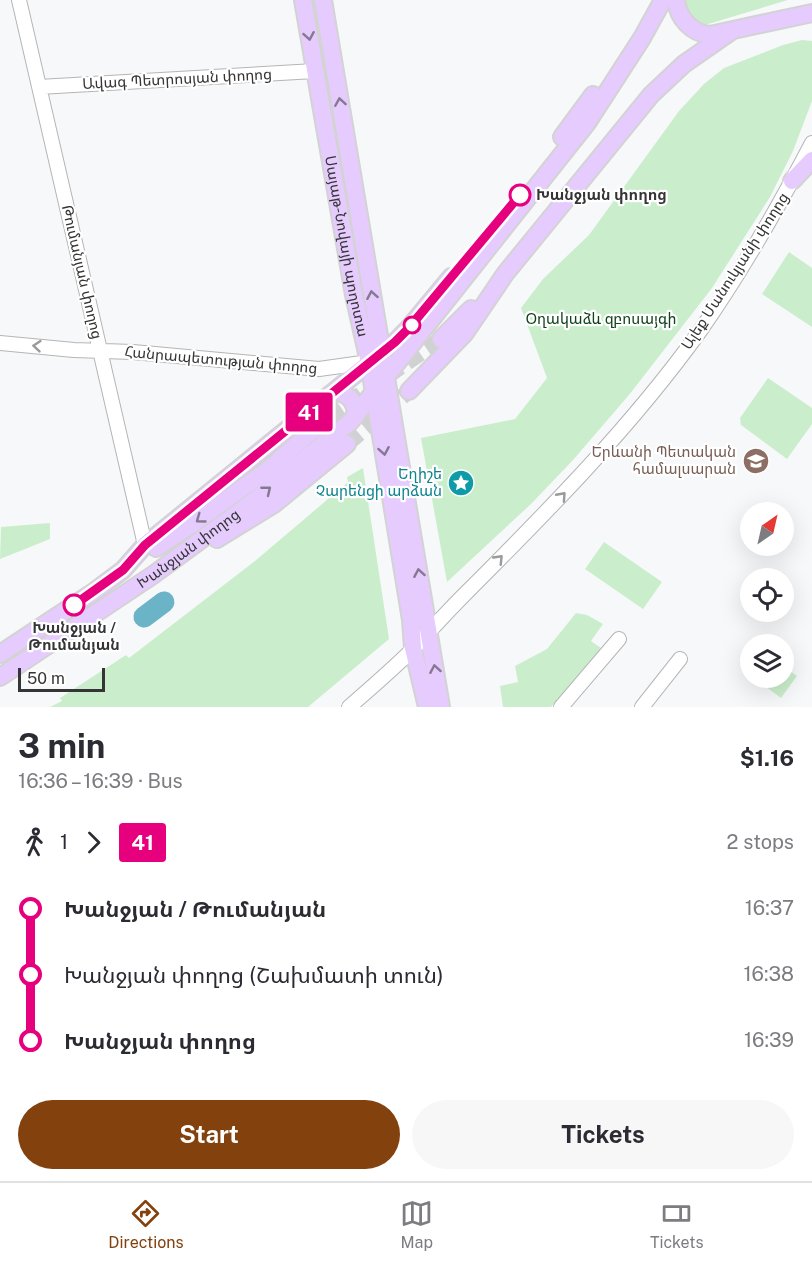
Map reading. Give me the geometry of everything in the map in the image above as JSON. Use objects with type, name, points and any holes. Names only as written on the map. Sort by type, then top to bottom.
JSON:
[{"type":"main road","name":"Սայաթ-Նովայի պողոտա","points":[[303,0],[354,295],[376,357],[386,376],[441,707]]},
{"type":"main road","name":"Սայաթ-Նովայի պողոտա","points":[[323,0],[371,291],[376,357],[373,394],[411,620],[413,644],[428,707]]},
{"type":"main road","name":"Խանջյան փողոց","points":[[0,654],[123,570],[145,545],[408,329],[520,195],[614,65],[651,0]]},
{"type":"main road","name":"Խանջյան փողոց","points":[[0,677],[153,575],[251,503],[356,416],[587,123],[642,38],[663,0]]},
{"type":"main road","points":[[676,0],[682,19],[695,30],[710,35],[812,13]]},
{"type":"main road","points":[[441,339],[505,274],[665,80],[730,32]]},
{"type":"main road","points":[[792,181],[812,159]]},
{"type":"main road","points":[[409,391],[465,333],[505,274]]},
{"type":"main road","points":[[334,392],[351,399],[355,406],[356,416]]},
{"type":"main road","points":[[123,570],[194,523],[270,468],[328,417]]},
{"type":"main road","points":[[153,575],[274,504],[347,444]]},
{"type":"street","name":"Թումանյան փողոց","points":[[19,0],[145,545]]},
{"type":"street","name":"Ավագ Պետրոսյան փողոց","points":[[39,87],[315,72]]},
{"type":"street","name":"Ալեք Մանուկյանի փողոց","points":[[336,707],[429,631],[594,461],[678,360],[720,300],[772,219],[812,143]]},
{"type":"street","name":"Հանրապետության փողոց","points":[[0,344],[133,352],[319,369],[376,357]]},
{"type":"street","points":[[561,707],[619,639]]},
{"type":"street","name":"Ալեք Մանուկյանի փողոց","points":[[349,707],[413,644]]},
{"type":"street","points":[[642,707],[680,659]]},
{"type":"green space","points":[[684,0],[788,0],[705,25],[694,22]]},
{"type":"green space","name":"Օղակաձև զբոսայգի","points":[[802,40],[812,41],[812,101],[793,151],[770,197],[712,288],[629,395],[573,460],[531,504],[447,582],[421,438],[515,419],[547,378],[521,308],[543,279],[589,235],[679,111],[704,84],[724,68]]},
{"type":"green space","points":[[789,252],[812,268],[812,327],[762,294]]},
{"type":"green space","points":[[768,378],[812,408],[812,424],[787,459],[741,425],[740,418]]},
{"type":"green space","points":[[363,468],[389,639],[308,707],[50,707],[62,701],[60,698],[126,655],[129,658],[255,561],[348,482],[347,477]]},
{"type":"green space","points":[[50,523],[50,539],[0,559],[1,527]]},
{"type":"green space","points":[[604,542],[662,582],[643,609],[585,569]]},
{"type":"green space","points":[[576,613],[587,615],[603,624],[591,641],[601,648],[551,707],[503,707],[500,686],[518,682],[515,666],[547,649]]},
{"type":"green space","points":[[768,688],[788,688],[781,698]]},
{"type":"waterway","points":[[144,617],[164,602]]},
{"type":"tunnel","points":[[328,417],[441,339]]},
{"type":"tunnel","points":[[347,444],[409,391]]},
{"type":"bus line","name":"41","points":[[74,605],[123,570],[145,545],[395,342],[520,195]]},
{"type":"place","name":"Խանջյան փողոց","points":[[520,195]]},
{"type":"place","name":"Երևանի Պետական համալսարան","points":[[756,461]]},
{"type":"place","name":"Եղիշե Չարենցի արձան","points":[[461,483]]},
{"type":"place","name":"Խանջյան / Թումանյան","points":[[74,605]]}]
